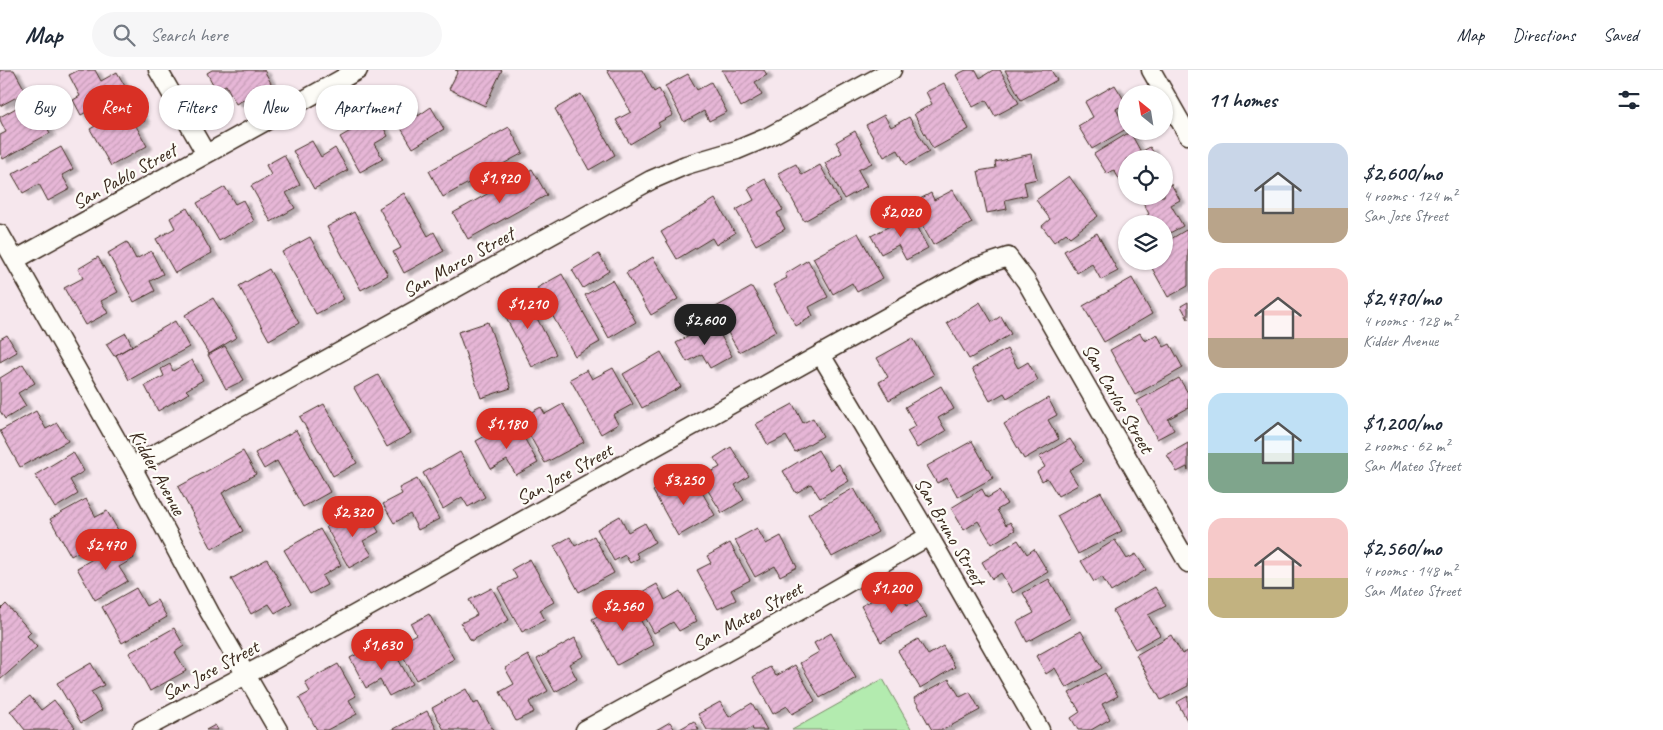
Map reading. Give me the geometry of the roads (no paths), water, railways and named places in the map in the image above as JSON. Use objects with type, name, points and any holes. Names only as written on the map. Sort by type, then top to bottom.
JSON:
[{"type":"street","points":[[158,70],[206,154]]},
{"type":"street","name":"San Pablo Street","points":[[15,260],[358,70]]},
{"type":"street","name":"San Marco Street","points":[[132,467],[651,180],[686,165],[737,150],[768,137],[892,70]]},
{"type":"street","points":[[1151,70],[1188,135]]},
{"type":"street","name":"Kidder Avenue","points":[[0,234],[132,467],[210,613],[278,730]]},
{"type":"street","name":"San Jose Street","points":[[142,730],[246,675],[975,268],[1008,257]]},
{"type":"street","name":"San Carlos Street","points":[[1008,257],[1026,281],[1188,563]]},
{"type":"street","name":"San Bruno Street","points":[[821,355],[929,536],[1040,730]]},
{"type":"street","name":"San Mateo Street","points":[[584,730],[759,634],[929,536]]}]
